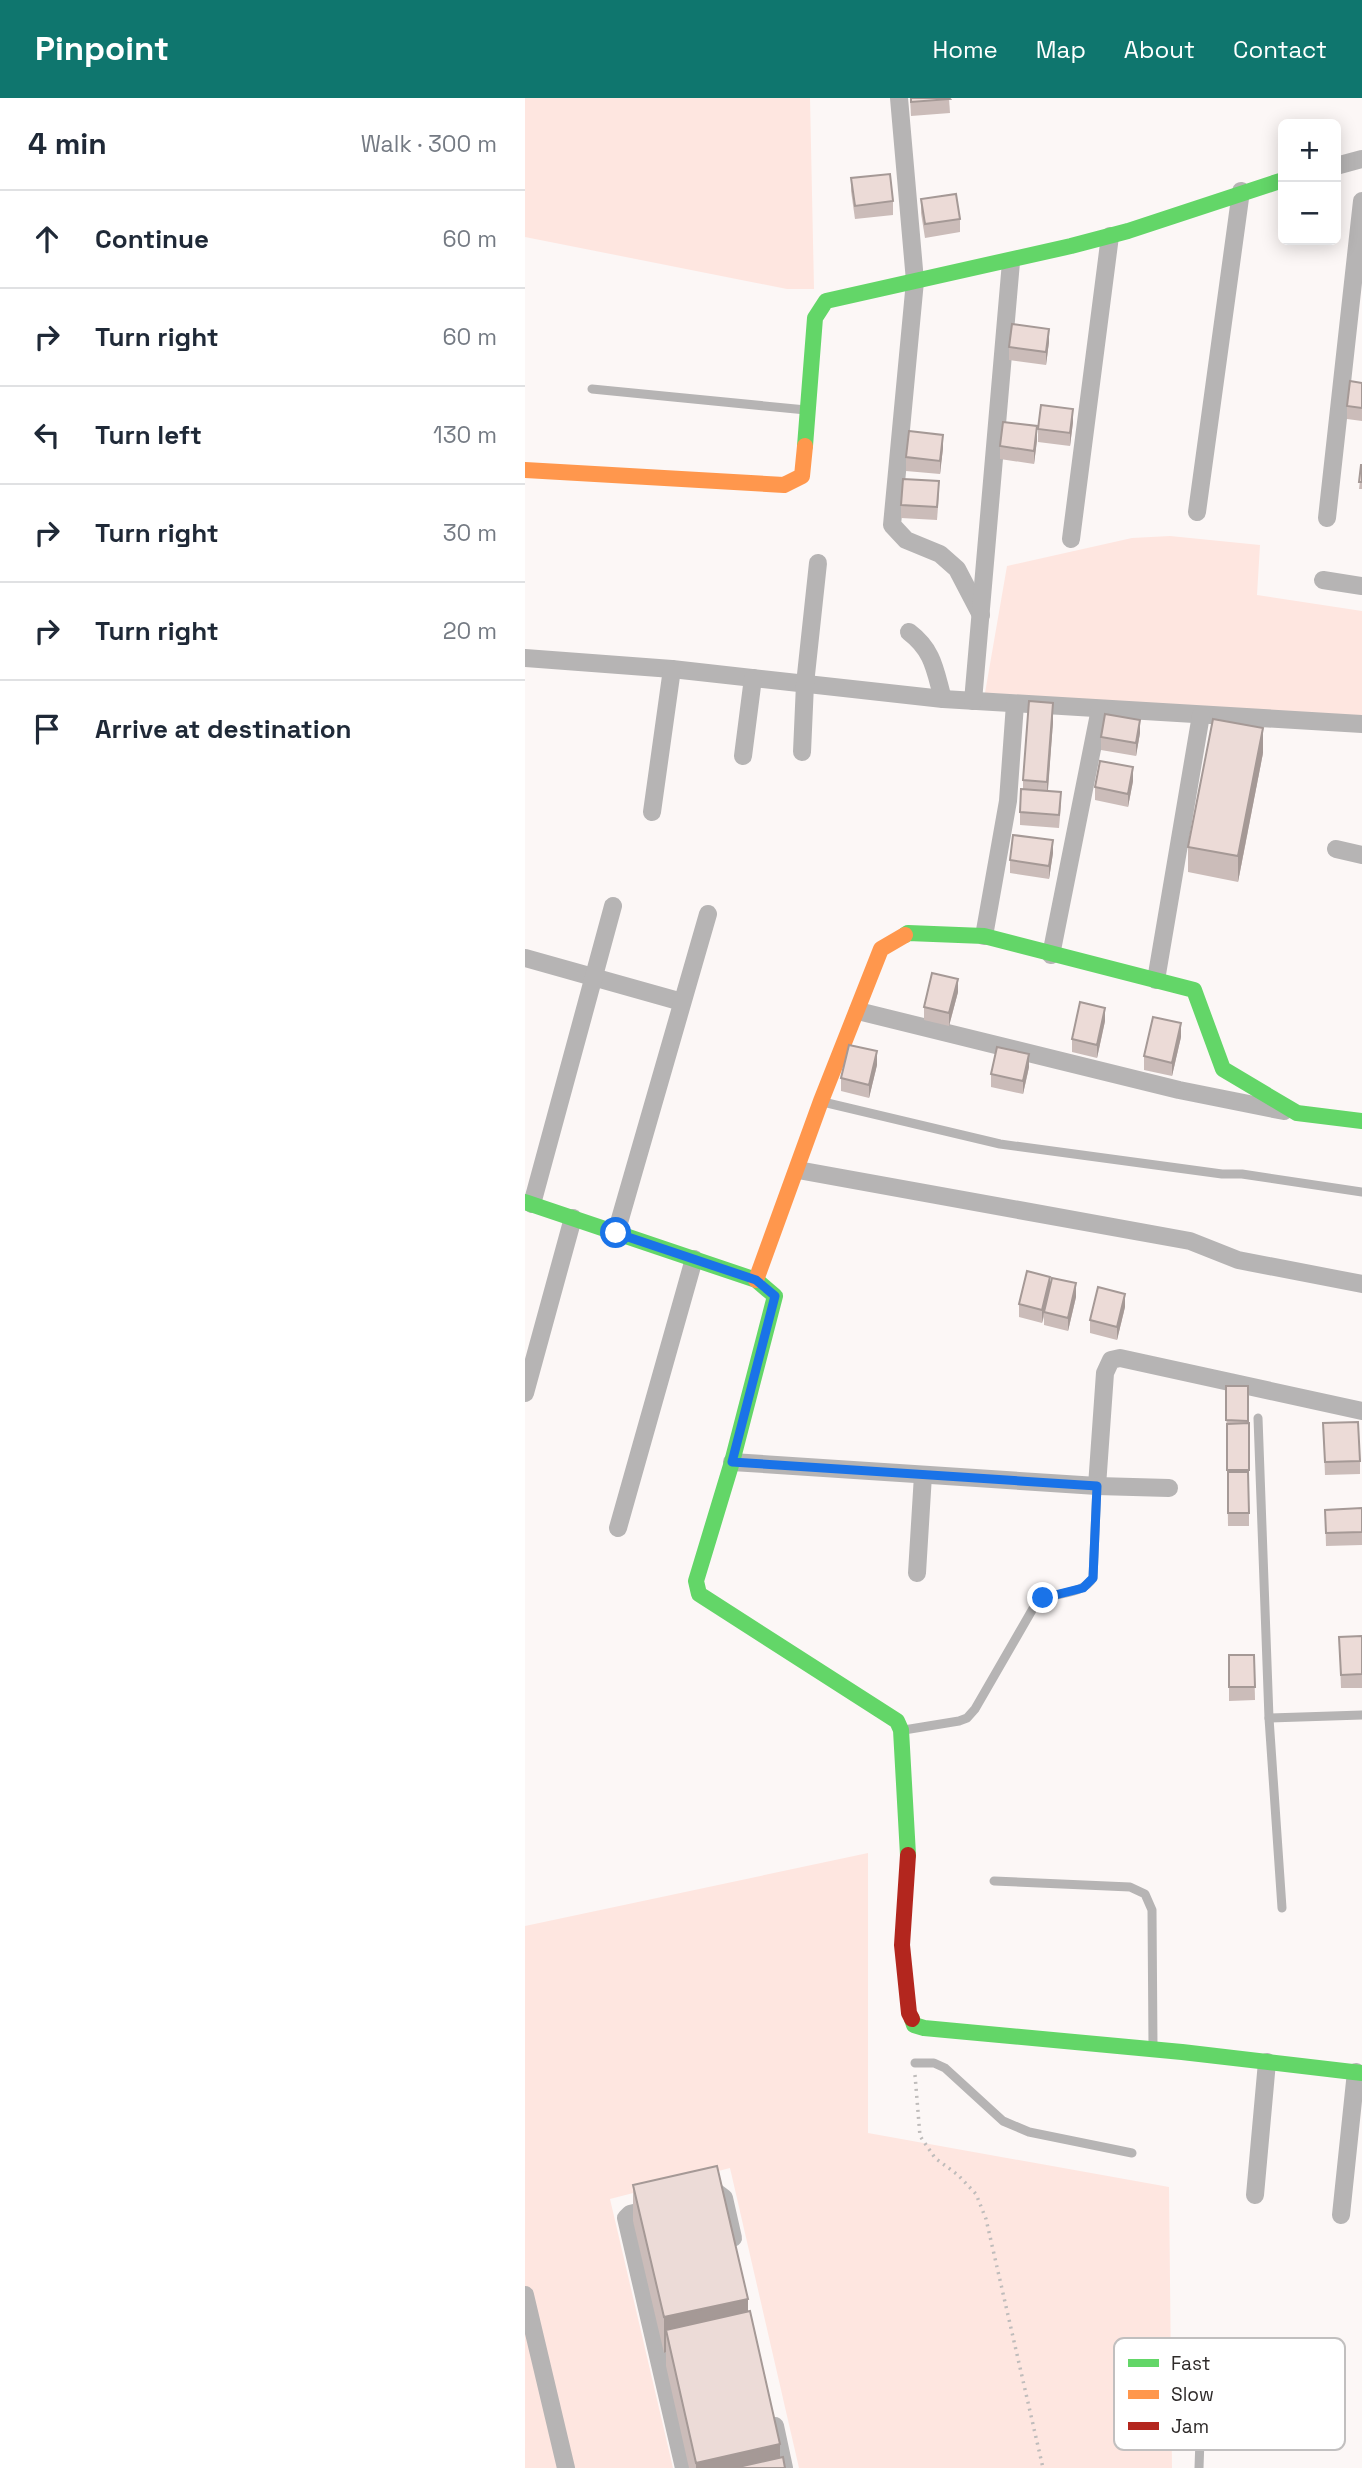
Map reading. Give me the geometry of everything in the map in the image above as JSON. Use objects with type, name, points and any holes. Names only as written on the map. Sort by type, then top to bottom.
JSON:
[{"type":"street","points":[[899,98],[915,281],[892,525],[906,540],[940,554],[957,569],[981,615]]},
{"type":"street","points":[[1341,165],[1362,159]]},
{"type":"street","points":[[525,470],[784,485],[802,476],[815,318],[826,301],[1011,262],[1110,236],[1241,191],[1278,181]]},
{"type":"street","points":[[1197,512],[1241,191]]},
{"type":"street","points":[[1327,518],[1362,201]]},
{"type":"street","points":[[1071,539],[1110,236]]},
{"type":"street","points":[[973,701],[1011,262]]},
{"type":"street","points":[[802,752],[818,563]]},
{"type":"street","points":[[1323,580],[1362,586]]},
{"type":"street","points":[[909,632],[922,642],[931,656],[943,699]]},
{"type":"street","points":[[525,658],[672,669],[943,699],[1362,724]]},
{"type":"street","points":[[652,811],[672,669]]},
{"type":"street","points":[[743,756],[753,678]]},
{"type":"street","points":[[983,936],[1009,801],[1015,704]]},
{"type":"street","points":[[1051,955],[1100,709]]},
{"type":"street","points":[[1156,981],[1201,715]]},
{"type":"street","points":[[1336,849],[1362,855]]},
{"type":"street","points":[[613,906],[528,1203],[756,1280],[775,1296],[732,1462],[696,1581],[699,1594],[897,1721],[901,1730],[909,1868],[902,1945],[909,2014],[913,2025],[1359,2073],[1341,2215]]},
{"type":"street","points":[[616,1233],[708,914]]},
{"type":"street","points":[[756,1280],[821,1101],[881,949],[908,933],[983,936],[1195,990],[1223,1069],[1297,1113]]},
{"type":"street","points":[[525,958],[683,1002]]},
{"type":"street","points":[[858,1011],[1179,1090],[1297,1113],[1362,1121]]},
{"type":"street","points":[[798,1170],[1190,1241],[1238,1260],[1362,1284]]},
{"type":"street","points":[[525,1393],[573,1218]]},
{"type":"street","points":[[618,1528],[694,1259]]},
{"type":"street","points":[[1097,1486],[1105,1373],[1111,1360],[1119,1358],[1362,1411]]},
{"type":"street","points":[[732,1462],[1097,1486],[1169,1488]]},
{"type":"street","points":[[917,1573],[923,1475]]},
{"type":"street","points":[[1255,2195],[1267,2062]]},
{"type":"street","points":[[696,2196],[716,2192],[725,2198],[737,2258]]},
{"type":"street","points":[[670,2203],[630,2214],[626,2218],[684,2468]]},
{"type":"street","points":[[525,2295],[566,2468]]},
{"type":"street","points":[[772,2416],[784,2468]]},
{"type":"lane","points":[[592,389],[808,410]]},
{"type":"lane","points":[[821,1101],[1000,1144],[1362,1192]]},
{"type":"lane","points":[[1258,1418],[1269,1718],[1282,1908]]},
{"type":"lane","points":[[901,1730],[967,1718],[975,1709],[1035,1605],[1043,1598],[1089,1584],[1093,1578],[1097,1486]]},
{"type":"lane","points":[[1269,1718],[1362,1715]]},
{"type":"lane","points":[[994,1881],[1130,1886],[1145,1894],[1152,1910],[1153,2050]]},
{"type":"lane","points":[[915,2063],[934,2063],[945,2068],[1013,2127],[1132,2153]]},
{"type":"lane","points":[[1199,2468],[1200,2450]]},
{"type":"path","points":[[915,2063],[920,2136],[935,2158],[958,2175],[976,2194],[986,2219],[1043,2468]]},
{"type":"shaded area","points":[[525,98],[810,98],[814,289],[787,289],[525,237]]},
{"type":"shaded area","points":[[1170,536],[1260,545],[1257,595],[1362,611],[1362,717],[985,693],[1007,566],[1132,538]]},
{"type":"shaded area","points":[[868,1853],[868,2133],[1169,2187],[1171,2338],[1114,2338],[1114,2450],[1172,2450],[1172,2468],[799,2468],[730,2168],[610,2199],[673,2468],[525,2468],[525,1926]]},
{"type":"building","points":[[911,98],[949,98],[950,99],[911,102]]},
{"type":"building","points":[[890,174],[893,201],[855,206],[851,178]]},
{"type":"building","points":[[956,194],[960,219],[925,224],[921,199]]},
{"type":"building","points":[[1012,324],[1049,329],[1046,352],[1009,347]]},
{"type":"building","points":[[1350,381],[1362,383],[1362,408],[1347,406]]},
{"type":"building","points":[[1041,405],[1073,409],[1070,433],[1038,429]]},
{"type":"building","points":[[1003,422],[1037,426],[1034,451],[1000,446]]},
{"type":"building","points":[[909,431],[943,435],[940,461],[906,457]]},
{"type":"building","points":[[1361,465],[1362,482],[1359,482]]},
{"type":"building","points":[[903,479],[939,481],[937,507],[901,505]]},
{"type":"building","points":[[1029,701],[1053,703],[1047,782],[1023,780]]},
{"type":"building","points":[[1105,714],[1140,720],[1136,743],[1101,737]]},
{"type":"building","points":[[1213,719],[1263,728],[1238,856],[1188,847]]},
{"type":"building","points":[[1100,761],[1133,767],[1128,794],[1095,787]]},
{"type":"building","points":[[1021,789],[1061,792],[1059,815],[1020,812]]},
{"type":"building","points":[[1013,835],[1053,840],[1049,866],[1010,860]]},
{"type":"building","points":[[932,973],[958,979],[949,1013],[924,1007]]},
{"type":"building","points":[[1080,1002],[1105,1008],[1097,1045],[1072,1039]]},
{"type":"building","points":[[1153,1017],[1181,1023],[1172,1063],[1144,1056]]},
{"type":"building","points":[[849,1045],[877,1051],[869,1085],[841,1078]]},
{"type":"building","points":[[997,1047],[1029,1054],[1023,1081],[991,1074]]},
{"type":"building","points":[[1027,1271],[1050,1277],[1042,1310],[1019,1304]]},
{"type":"building","points":[[1052,1278],[1076,1283],[1068,1318],[1044,1312]]},
{"type":"building","points":[[1098,1287],[1125,1294],[1117,1327],[1090,1320]]},
{"type":"building","points":[[1226,1386],[1248,1386],[1248,1421],[1226,1420]]},
{"type":"building","points":[[1358,1422],[1360,1461],[1325,1462],[1323,1423]]},
{"type":"building","points":[[1249,1423],[1249,1470],[1227,1470],[1227,1424]]},
{"type":"building","points":[[1228,1472],[1248,1472],[1249,1513],[1228,1513]]},
{"type":"building","points":[[1362,1508],[1362,1532],[1326,1533],[1325,1510]]},
{"type":"building","points":[[1362,1636],[1362,1674],[1341,1675],[1339,1637]]},
{"type":"building","points":[[1229,1655],[1254,1655],[1255,1687],[1229,1687]]},
{"type":"building","points":[[717,2166],[748,2299],[664,2317],[633,2185]]},
{"type":"building","points":[[750,2311],[780,2444],[696,2463],[666,2330]]},
{"type":"building","points":[[783,2457],[785,2468],[734,2468]]},
{"type":"traffic: fast","points":[[805,446],[815,318],[826,301],[1128,231],[1278,182]]},
{"type":"traffic: fast","points":[[905,935],[984,936],[1194,990],[1223,1069],[1297,1113],[1362,1121]]},
{"type":"traffic: fast","points":[[525,1202],[756,1280],[775,1296],[732,1462],[696,1581],[699,1594],[897,1721],[901,1730],[908,1855]]},
{"type":"traffic: fast","points":[[912,2019],[914,2025],[924,2028],[1182,2052],[1362,2073]]},
{"type":"traffic: slow","points":[[525,470],[784,485],[802,476],[805,446]]},
{"type":"traffic: slow","points":[[756,1280],[821,1101],[881,949],[905,935]]},
{"type":"traffic: jam","points":[[908,1855],[902,1945],[909,2013],[912,2019]]},
{"type":"route","points":[[616,1233],[756,1280],[775,1296],[732,1462],[1097,1486],[1093,1578],[1083,1588],[1043,1598]]}]
